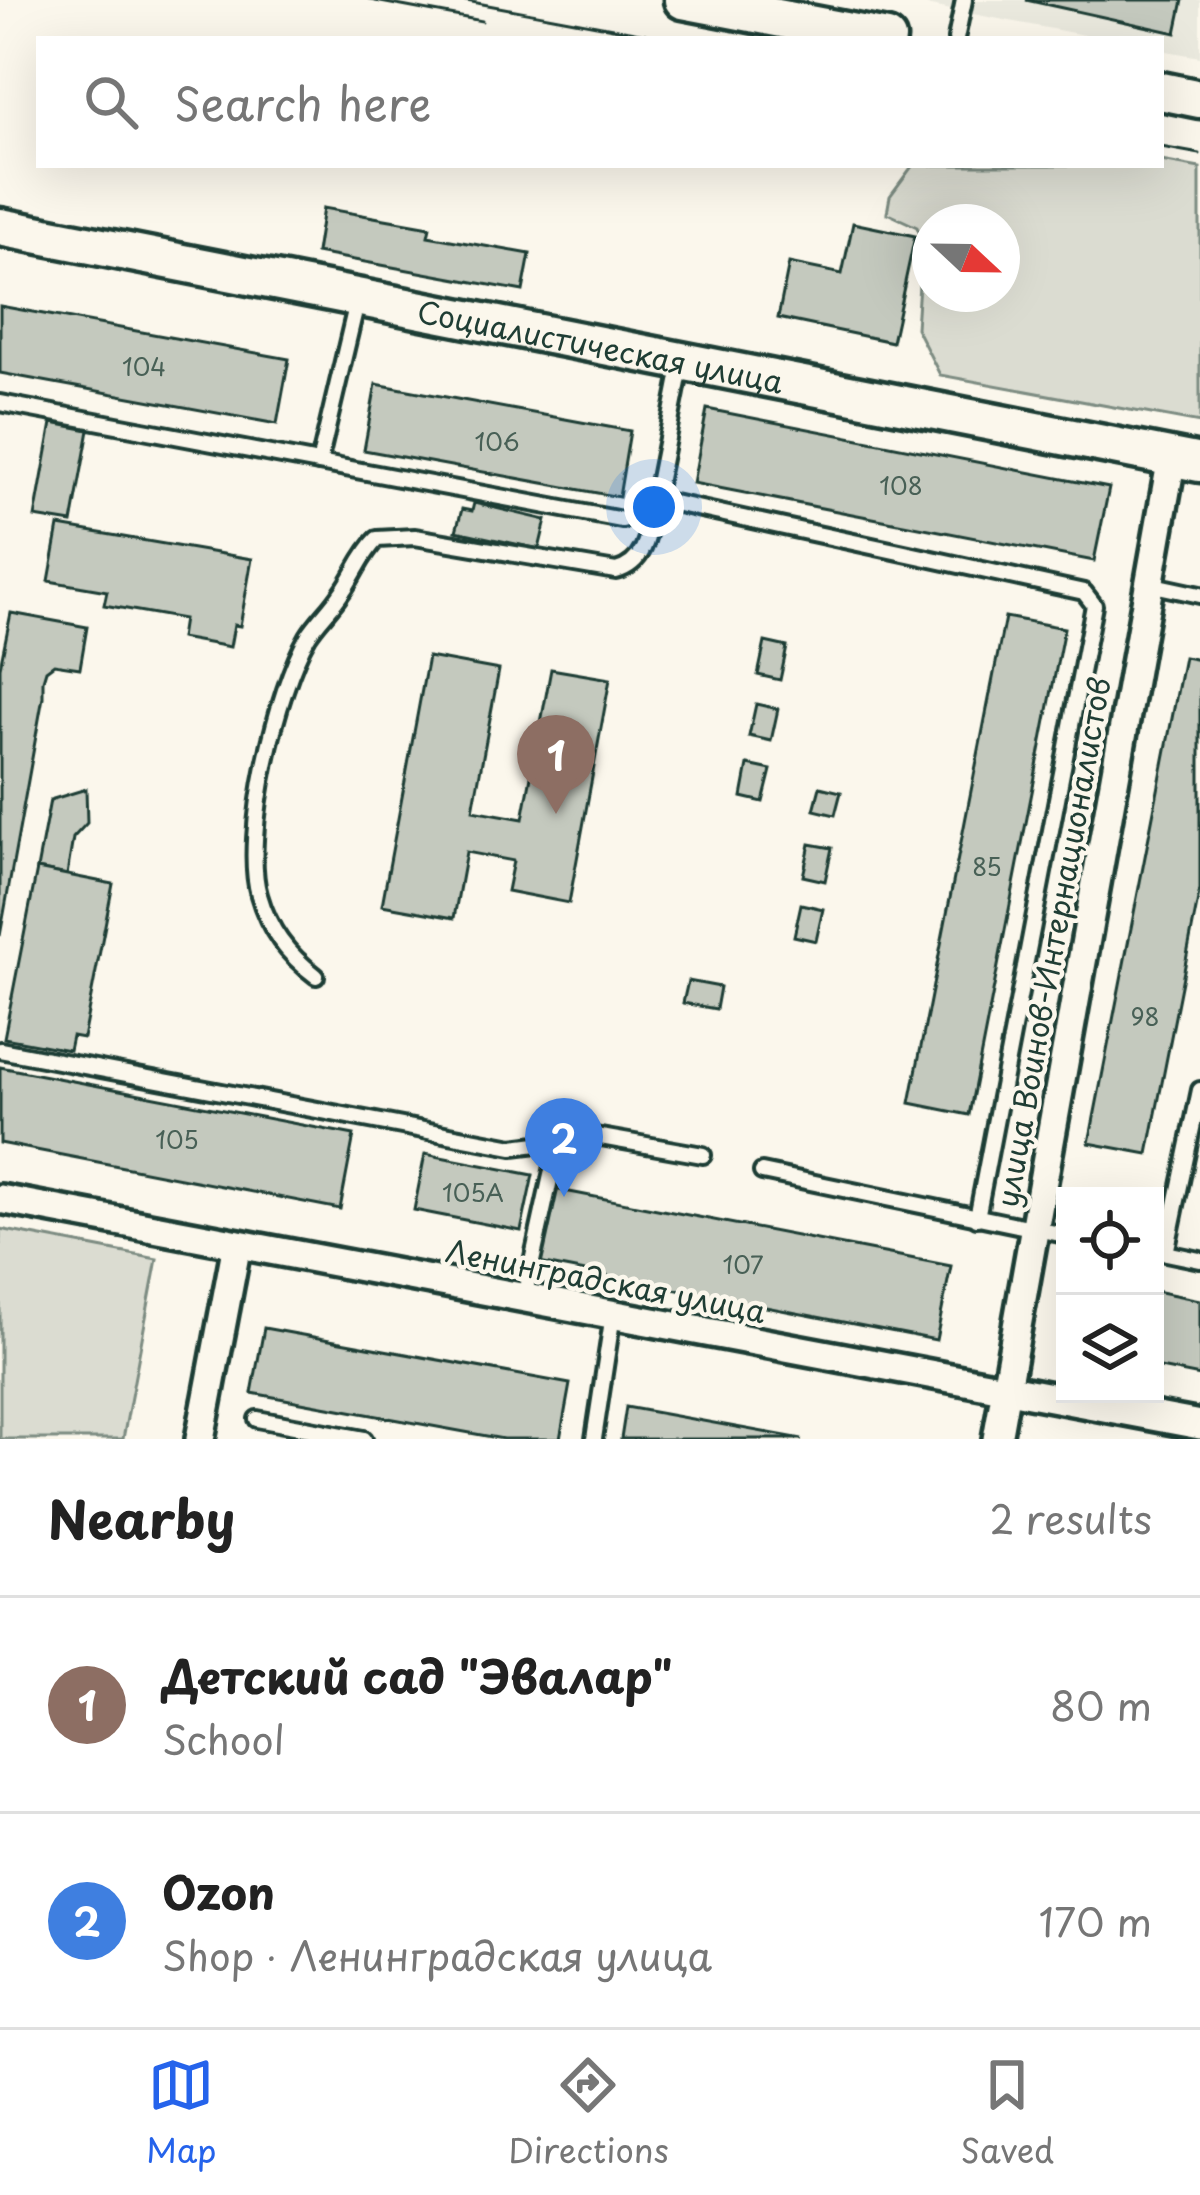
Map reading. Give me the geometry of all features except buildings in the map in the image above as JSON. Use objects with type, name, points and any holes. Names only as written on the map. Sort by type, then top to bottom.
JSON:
[{"type":"street","points":[[683,0],[871,36]]},
{"type":"street","points":[[1164,93],[1200,99]]},
{"type":"street","name":"Социалистическая улица","points":[[0,226],[1186,460]]},
{"type":"street","name":"улица Воинов-Интернационалистов","points":[[997,1439],[1149,584],[1186,460]]},
{"type":"street","name":"Ленинградская улица","points":[[0,1198],[1200,1426]]},
{"type":"street","points":[[200,1439],[237,1244]]},
{"type":"lane","points":[[957,36],[964,0]]},
{"type":"lane","points":[[320,464],[358,297]]},
{"type":"lane","points":[[316,976],[281,944],[258,892],[255,844],[286,682],[308,637],[377,539],[415,537],[515,557],[616,571],[628,568],[643,552],[682,361]]},
{"type":"lane","points":[[0,403],[622,520],[655,500]]},
{"type":"lane","points":[[655,500],[1078,591],[1091,600],[1093,611],[976,1218]]},
{"type":"lane","points":[[1149,584],[1200,595]]},
{"type":"lane","points":[[0,1050],[512,1147],[537,1144],[561,1130],[703,1154]]},
{"type":"lane","points":[[1164,1236],[1200,1090]]},
{"type":"lane","points":[[524,1298],[561,1130]]},
{"type":"lane","points":[[762,1172],[1056,1234]]},
{"type":"lane","points":[[1164,1253],[1200,1259]]},
{"type":"lane","points":[[594,1439],[613,1315]]},
{"type":"lane","points":[[257,1419],[364,1439]]},
{"type":"shaded area","points":[[899,0],[1200,0],[1200,57],[1164,51],[1164,36],[1089,36]]},
{"type":"shaded area","points":[[1164,162],[1200,168],[1200,423],[940,375],[916,328],[917,312],[1020,312],[1020,204],[912,204],[912,225],[887,213],[890,196],[911,168],[1164,168]]},
{"type":"shaded area","points":[[0,1229],[157,1259],[123,1439],[0,1439]]},
{"type":"tram line","points":[[370,0],[482,21]]},
{"type":"tram line","points":[[461,0],[656,36]]},
{"type":"tram line","points":[[1164,148],[1200,154]]},
{"type":"place","name":"Детский сад \"Эвалар\"","points":[[556,814]]},
{"type":"place","name":"Ozon","points":[[564,1197]]}]
